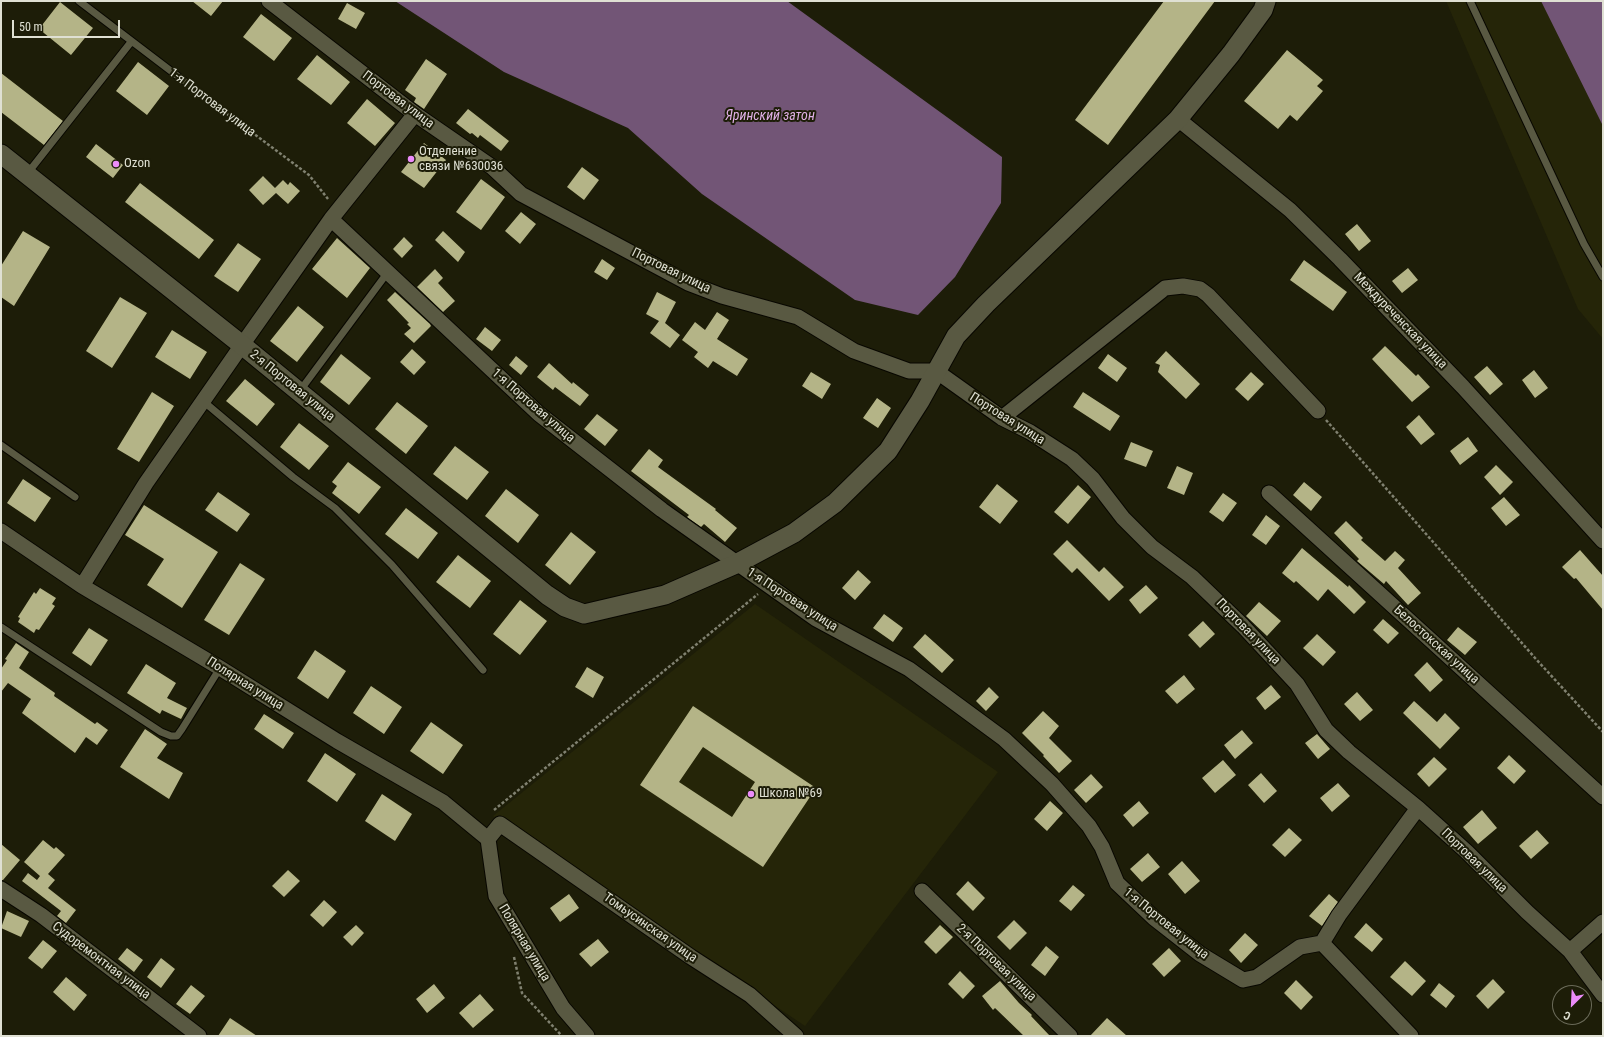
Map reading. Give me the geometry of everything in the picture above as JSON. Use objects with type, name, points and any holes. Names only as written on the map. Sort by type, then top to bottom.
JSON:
[{"type":"street","name":"Портовая улица","points":[[269,1],[415,114],[492,167],[521,194],[688,283],[722,296],[798,317],[854,351],[909,371],[936,372],[1002,418],[1030,432],[1072,460],[1093,479],[1123,518],[1152,547],[1192,576],[1243,626],[1297,684],[1326,730],[1349,752],[1418,808],[1570,951],[1603,995]]},
{"type":"street","points":[[736,564],[794,533],[835,503],[888,451],[920,401],[956,336],[986,304],[1178,119],[1231,54],[1263,10],[1266,1]]},
{"type":"street","points":[[82,586],[146,483],[333,216],[415,114]]},
{"type":"street","name":"Междуреченская улица","points":[[1178,119],[1290,210],[1335,254],[1463,387],[1603,541]]},
{"type":"street","name":"2-я Портовая улица","points":[[1,154],[242,345],[547,595],[565,607],[584,614],[666,594],[736,564]]},
{"type":"street","name":"1-я Портовая улица","points":[[333,216],[388,272],[539,414],[662,510],[736,564],[816,619],[909,669],[1004,739],[1052,784],[1089,826],[1102,847],[1117,883],[1154,918],[1200,954],[1243,980],[1257,977],[1300,947],[1322,943]]},
{"type":"street","points":[[1002,418],[1165,288],[1183,286],[1200,289],[1208,295],[1318,411]]},
{"type":"street","name":"Белостокская улица","points":[[1269,493],[1603,797]]},
{"type":"street","name":"Полярная улица","points":[[1,531],[82,586],[220,668],[338,741],[443,802],[488,839],[496,896],[563,1008],[587,1036]]},
{"type":"street","points":[[1411,1036],[1322,943],[1339,915],[1418,808]]},
{"type":"street","name":"Томьусинская улица","points":[[488,839],[500,824],[685,953],[750,995],[796,1036]]},
{"type":"street","name":"Судоремонтная улица","points":[[1,889],[41,915],[199,1036]]},
{"type":"street","name":"2-я Портовая улица","points":[[922,891],[1070,1036]]},
{"type":"street","points":[[1570,951],[1603,922]]},
{"type":"lane","name":"1-я Портовая улица","points":[[79,1],[184,82]]},
{"type":"lane","points":[[1470,1],[1584,244],[1603,277]]},
{"type":"lane","points":[[27,174],[131,42]]},
{"type":"lane","points":[[298,392],[388,272]]},
{"type":"lane","points":[[203,401],[293,477],[335,508],[392,565],[483,670]]},
{"type":"lane","points":[[1,445],[75,497]]},
{"type":"lane","points":[[1,628],[161,732],[171,736],[177,736],[220,668]]},
{"type":"path","name":"1-я Портовая улица","points":[[184,82],[309,175],[326,196],[333,216]]},
{"type":"path","points":[[1318,411],[1535,658],[1603,732]]},
{"type":"path","points":[[473,827],[768,586]]},
{"type":"path","points":[[518,933],[514,957],[522,994],[562,1036]]},
{"type":"shaded area","points":[[1446,1],[1603,1],[1603,339],[1578,309]]},
{"type":"shaded area","name":"Школа №69","points":[[755,604],[998,772],[805,1026],[493,816]]},
{"type":"water","name":"Яринский затон","points":[[395,1],[787,1],[1002,157],[1001,203],[955,277],[918,315],[855,300],[702,194],[628,128],[504,72]]},
{"type":"water","points":[[1541,1],[1603,1],[1603,126]]},
{"type":"building","points":[[192,1],[223,1],[211,16]]},
{"type":"building","points":[[1164,1],[1215,1],[1108,145],[1075,120]]},
{"type":"building","points":[[60,2],[93,28],[71,55],[39,29]]},
{"type":"building","points":[[347,3],[365,13],[356,29],[338,19]]},
{"type":"building","points":[[261,14],[292,38],[274,61],[243,37]]},
{"type":"building","points":[[1287,50],[1323,80],[1317,86],[1323,91],[1297,121],[1290,115],[1278,129],[1244,101]]},
{"type":"building","points":[[317,55],[350,82],[331,105],[297,79]]},
{"type":"building","points":[[426,59],[447,74],[424,109],[414,102],[416,98],[405,90]]},
{"type":"building","points":[[138,62],[169,86],[147,115],[116,91]]},
{"type":"building","points":[[1,73],[63,121],[44,145],[1,112]]},
{"type":"building","points":[[367,99],[395,123],[375,146],[347,123]]},
{"type":"building","points":[[468,109],[509,141],[501,151],[480,135],[478,138],[472,133],[470,134],[456,123]]},
{"type":"building","points":[[424,143],[446,160],[424,188],[401,172]]},
{"type":"building","points":[[96,144],[123,165],[113,178],[86,157]]},
{"type":"building","points":[[582,167],[599,180],[584,200],[567,187]]},
{"type":"building","points":[[263,176],[275,188],[283,180],[288,185],[290,182],[300,191],[288,204],[276,193],[263,205],[249,190]]},
{"type":"building","points":[[481,179],[505,197],[481,230],[456,212]]},
{"type":"building","points":[[140,183],[214,240],[199,259],[125,202]]},
{"type":"building","points":[[521,212],[536,224],[520,244],[505,231]]},
{"type":"building","points":[[1357,224],[1371,241],[1359,251],[1345,234]]},
{"type":"building","points":[[23,231],[50,247],[14,306],[1,297],[1,266]]},
{"type":"building","points":[[443,231],[465,252],[458,262],[435,240]]},
{"type":"building","points":[[404,237],[413,246],[402,258],[393,249]]},
{"type":"building","points":[[337,238],[370,268],[347,298],[312,269]]},
{"type":"building","points":[[238,243],[261,259],[238,292],[214,276]]},
{"type":"building","points":[[602,259],[615,268],[607,280],[594,272]]},
{"type":"building","points":[[1304,260],[1347,292],[1333,311],[1290,280]]},
{"type":"building","points":[[1408,268],[1418,280],[1402,293],[1392,281]]},
{"type":"building","points":[[435,269],[443,278],[438,283],[455,301],[443,312],[417,287]]},
{"type":"building","points":[[395,292],[431,326],[414,343],[404,334],[411,328],[407,324],[409,323],[387,300]]},
{"type":"building","points":[[657,292],[676,302],[665,323],[680,335],[670,348],[650,333],[659,321],[646,314]]},
{"type":"building","points":[[120,297],[147,313],[112,368],[86,351]]},
{"type":"building","points":[[298,306],[324,327],[297,362],[270,341]]},
{"type":"building","points":[[717,312],[729,320],[717,339],[748,359],[737,376],[713,361],[708,368],[694,357],[698,352],[682,340],[695,322],[705,330]]},
{"type":"building","points":[[485,327],[501,340],[492,351],[476,339]]},
{"type":"building","points":[[172,330],[207,352],[190,379],[155,357]]},
{"type":"building","points":[[1385,346],[1416,376],[1418,374],[1430,387],[1412,402],[1372,359]]},
{"type":"building","points":[[412,349],[426,362],[414,375],[400,362]]},
{"type":"building","points":[[1166,351],[1200,384],[1186,399],[1158,372],[1160,365],[1155,363]]},
{"type":"building","points":[[341,354],[371,378],[349,405],[320,382]]},
{"type":"building","points":[[1108,354],[1127,368],[1117,382],[1098,368]]},
{"type":"building","points":[[516,356],[528,366],[521,375],[509,365]]},
{"type":"building","points":[[549,363],[572,384],[573,382],[589,395],[580,406],[555,387],[553,390],[537,377]]},
{"type":"building","points":[[1487,366],[1503,384],[1490,395],[1474,377]]},
{"type":"building","points":[[1534,370],[1548,388],[1535,398],[1522,380]]},
{"type":"building","points":[[811,372],[831,384],[822,399],[802,386]]},
{"type":"building","points":[[1251,372],[1264,384],[1248,401],[1235,389]]},
{"type":"building","points":[[245,379],[275,404],[257,426],[226,401]]},
{"type":"building","points":[[152,392],[174,406],[139,462],[117,449]]},
{"type":"building","points":[[1083,392],[1120,416],[1110,431],[1073,407]]},
{"type":"building","points":[[877,398],[891,408],[878,428],[863,418]]},
{"type":"building","points":[[397,402],[428,426],[406,454],[375,429]]},
{"type":"building","points":[[597,414],[618,430],[605,446],[584,429]]},
{"type":"building","points":[[1419,415],[1435,434],[1421,445],[1406,427]]},
{"type":"building","points":[[299,423],[329,446],[309,470],[280,447]]},
{"type":"building","points":[[1468,437],[1478,451],[1460,465],[1450,451]]},
{"type":"building","points":[[1131,442],[1153,451],[1146,467],[1124,459]]},
{"type":"building","points":[[455,446],[489,472],[467,500],[433,474]]},
{"type":"building","points":[[649,449],[663,460],[658,467],[716,509],[715,510],[737,528],[725,542],[704,524],[701,527],[687,517],[689,515],[631,471]]},
{"type":"building","points":[[348,462],[381,487],[359,514],[332,493],[337,486],[332,482]]},
{"type":"building","points":[[1496,465],[1513,482],[1500,495],[1484,477]]},
{"type":"building","points":[[1177,466],[1193,473],[1184,495],[1167,488]]},
{"type":"building","points":[[23,479],[51,498],[35,522],[7,503]]},
{"type":"building","points":[[1304,482],[1322,497],[1311,511],[1293,495]]},
{"type":"building","points":[[997,484],[1018,501],[1000,524],[979,507]]},
{"type":"building","points":[[1078,485],[1091,497],[1068,524],[1054,512]]},
{"type":"building","points":[[506,489],[539,515],[518,543],[485,516]]},
{"type":"building","points":[[218,492],[250,514],[237,532],[205,510]]},
{"type":"building","points":[[1223,493],[1237,503],[1223,522],[1209,512]]},
{"type":"building","points":[[1504,497],[1520,515],[1506,526],[1491,508]]},
{"type":"building","points":[[144,505],[218,552],[182,608],[147,585],[164,559],[125,535]]},
{"type":"building","points":[[406,508],[438,533],[418,559],[385,534]]},
{"type":"building","points":[[1266,515],[1280,526],[1266,545],[1252,535]]},
{"type":"building","points":[[1346,521],[1363,538],[1361,540],[1385,561],[1395,551],[1405,560],[1398,568],[1421,593],[1408,605],[1386,581],[1384,584],[1357,561],[1359,559],[1334,533]]},
{"type":"building","points":[[571,532],[596,552],[570,585],[545,565]]},
{"type":"building","points":[[1067,540],[1099,572],[1104,567],[1124,587],[1109,601],[1077,568],[1072,573],[1053,554]]},
{"type":"building","points":[[1302,548],[1348,587],[1349,585],[1366,602],[1354,614],[1328,589],[1318,601],[1296,581],[1294,583],[1282,573]]},
{"type":"building","points":[[1580,550],[1603,576],[1603,610],[1576,578],[1574,579],[1562,567]]},
{"type":"building","points":[[458,555],[491,581],[470,608],[436,582]]},
{"type":"building","points":[[240,563],[265,579],[229,635],[204,620]]},
{"type":"building","points":[[858,570],[871,582],[855,600],[842,588]]},
{"type":"building","points":[[1146,585],[1158,598],[1140,614],[1129,600]]},
{"type":"building","points":[[40,588],[56,598],[52,604],[55,606],[39,630],[36,629],[34,633],[18,622],[20,618],[18,617],[34,592],[36,594]]},
{"type":"building","points":[[520,600],[547,621],[520,655],[493,634]]},
{"type":"building","points":[[1259,602],[1281,621],[1267,636],[1246,616]]},
{"type":"building","points":[[884,614],[903,628],[893,642],[873,628]]},
{"type":"building","points":[[1383,619],[1399,633],[1388,644],[1373,630]]},
{"type":"building","points":[[1203,621],[1215,634],[1200,648],[1188,635]]},
{"type":"building","points":[[1458,627],[1477,642],[1465,655],[1447,640]]},
{"type":"building","points":[[89,628],[108,640],[91,666],[72,653]]},
{"type":"building","points":[[925,634],[954,660],[942,673],[913,647]]},
{"type":"building","points":[[1317,634],[1336,652],[1323,666],[1303,648]]},
{"type":"building","points":[[16,643],[29,652],[19,668],[55,693],[54,696],[95,724],[97,722],[108,730],[97,745],[86,737],[75,753],[22,713],[31,699],[8,683],[1,692],[1,669],[7,660],[5,659]]},
{"type":"building","points":[[315,650],[346,671],[328,699],[297,678]]},
{"type":"building","points":[[1427,662],[1443,680],[1430,692],[1414,675]]},
{"type":"building","points":[[146,664],[176,683],[167,698],[187,708],[181,719],[162,710],[160,714],[127,693]]},
{"type":"building","points":[[587,667],[604,677],[593,698],[575,687]]},
{"type":"building","points":[[1184,675],[1195,689],[1177,704],[1165,691]]},
{"type":"building","points":[[1271,685],[1281,697],[1265,710],[1256,698]]},
{"type":"building","points":[[371,686],[402,707],[384,734],[353,713]]},
{"type":"building","points":[[989,687],[999,697],[986,711],[976,701]]},
{"type":"building","points":[[1357,692],[1373,710],[1360,721],[1344,704]]},
{"type":"building","points":[[1414,701],[1437,722],[1445,713],[1460,728],[1440,749],[1403,713]]},
{"type":"building","points":[[693,706],[816,788],[763,867],[640,785]],"holes":[[[703,747],[755,782],[732,817],[679,782]]]},
{"type":"building","points":[[1043,711],[1059,726],[1049,738],[1072,761],[1059,773],[1043,756],[1044,755],[1022,733]]},
{"type":"building","points":[[264,714],[294,733],[283,749],[254,729]]},
{"type":"building","points":[[431,722],[463,745],[443,774],[410,751]]},
{"type":"building","points":[[145,729],[167,744],[157,758],[183,773],[169,799],[120,767]]},
{"type":"building","points":[[1242,730],[1253,743],[1235,759],[1224,745]]},
{"type":"building","points":[[1317,734],[1330,749],[1318,759],[1305,743]]},
{"type":"building","points":[[325,753],[356,774],[337,802],[307,781]]},
{"type":"building","points":[[1509,755],[1526,771],[1514,784],[1497,768]]},
{"type":"building","points":[[1434,757],[1447,769],[1429,787],[1417,774]]},
{"type":"building","points":[[1223,760],[1236,775],[1215,793],[1202,778]]},
{"type":"building","points":[[1261,773],[1277,791],[1264,803],[1248,785]]},
{"type":"building","points":[[1091,774],[1103,787],[1086,803],[1074,790]]},
{"type":"building","points":[[1338,783],[1350,796],[1332,812],[1320,798]]},
{"type":"building","points":[[382,794],[412,814],[395,841],[365,821]]},
{"type":"building","points":[[1050,801],[1063,813],[1047,831],[1034,819]]},
{"type":"building","points":[[1139,801],[1149,813],[1133,827],[1123,815]]},
{"type":"building","points":[[1482,810],[1497,828],[1478,844],[1463,827]]},
{"type":"building","points":[[1289,828],[1302,840],[1285,857],[1272,845]]},
{"type":"building","points":[[1537,830],[1549,843],[1531,859],[1519,846]]},
{"type":"building","points":[[43,840],[54,849],[56,847],[65,855],[48,874],[55,880],[48,888],[76,910],[66,923],[57,916],[61,911],[22,881],[28,873],[37,880],[40,876],[24,862]]},
{"type":"building","points":[[1,844],[20,860],[3,880],[1,880]]},
{"type":"building","points":[[1148,853],[1160,867],[1142,882],[1130,869]]},
{"type":"building","points":[[1182,861],[1200,881],[1185,894],[1168,874]]},
{"type":"building","points":[[288,870],[300,881],[284,897],[272,886]]},
{"type":"building","points":[[968,881],[985,898],[973,911],[956,894]]},
{"type":"building","points":[[1073,885],[1085,895],[1071,911],[1059,901]]},
{"type":"building","points":[[569,894],[579,908],[560,922],[550,908]]},
{"type":"building","points":[[1329,894],[1338,902],[1322,926],[1309,916]]},
{"type":"building","points":[[324,900],[337,912],[323,927],[310,915]]},
{"type":"building","points":[[7,911],[29,921],[21,937],[1,928]]},
{"type":"building","points":[[1014,920],[1027,933],[1010,950],[997,937]]},
{"type":"building","points":[[1366,923],[1383,939],[1372,952],[1354,937]]},
{"type":"building","points":[[356,925],[364,933],[352,946],[343,937]]},
{"type":"building","points":[[940,925],[953,937],[936,954],[924,942]]},
{"type":"building","points":[[1245,933],[1258,945],[1241,963],[1229,950]]},
{"type":"building","points":[[598,939],[609,952],[591,967],[579,954]]},
{"type":"building","points":[[43,940],[57,951],[42,969],[28,958]]},
{"type":"building","points":[[1046,946],[1059,957],[1045,976],[1031,965]]},
{"type":"building","points":[[127,948],[143,960],[134,972],[118,959]]},
{"type":"building","points":[[1169,948],[1181,961],[1164,977],[1152,964]]},
{"type":"building","points":[[161,958],[175,969],[161,988],[147,977]]},
{"type":"building","points":[[1405,961],[1426,981],[1412,996],[1390,977]]},
{"type":"building","points":[[960,971],[975,986],[963,999],[948,984]]},
{"type":"building","points":[[66,977],[87,995],[74,1011],[53,992]]},
{"type":"building","points":[[1493,979],[1505,992],[1488,1009],[1476,996]]},
{"type":"building","points":[[1296,980],[1313,997],[1301,1010],[1284,993]]},
{"type":"building","points":[[1000,981],[1050,1036],[1024,1036],[995,1008],[993,1010],[982,996]]},
{"type":"building","points":[[1439,983],[1455,996],[1446,1008],[1430,995]]},
{"type":"building","points":[[434,984],[445,998],[427,1013],[416,999]]},
{"type":"building","points":[[191,985],[205,996],[190,1014],[176,1004]]},
{"type":"building","points":[[480,994],[494,1010],[473,1028],[459,1013]]},
{"type":"building","points":[[230,1018],[257,1036],[218,1036]]},
{"type":"building","points":[[1107,1018],[1127,1036],[1090,1036]]},
{"type":"place","name":"Отделение связи №630036","points":[[411,159]]},
{"type":"place","name":"Ozon","points":[[116,164]]},
{"type":"place","name":"Школа №69","points":[[751,794]]}]
